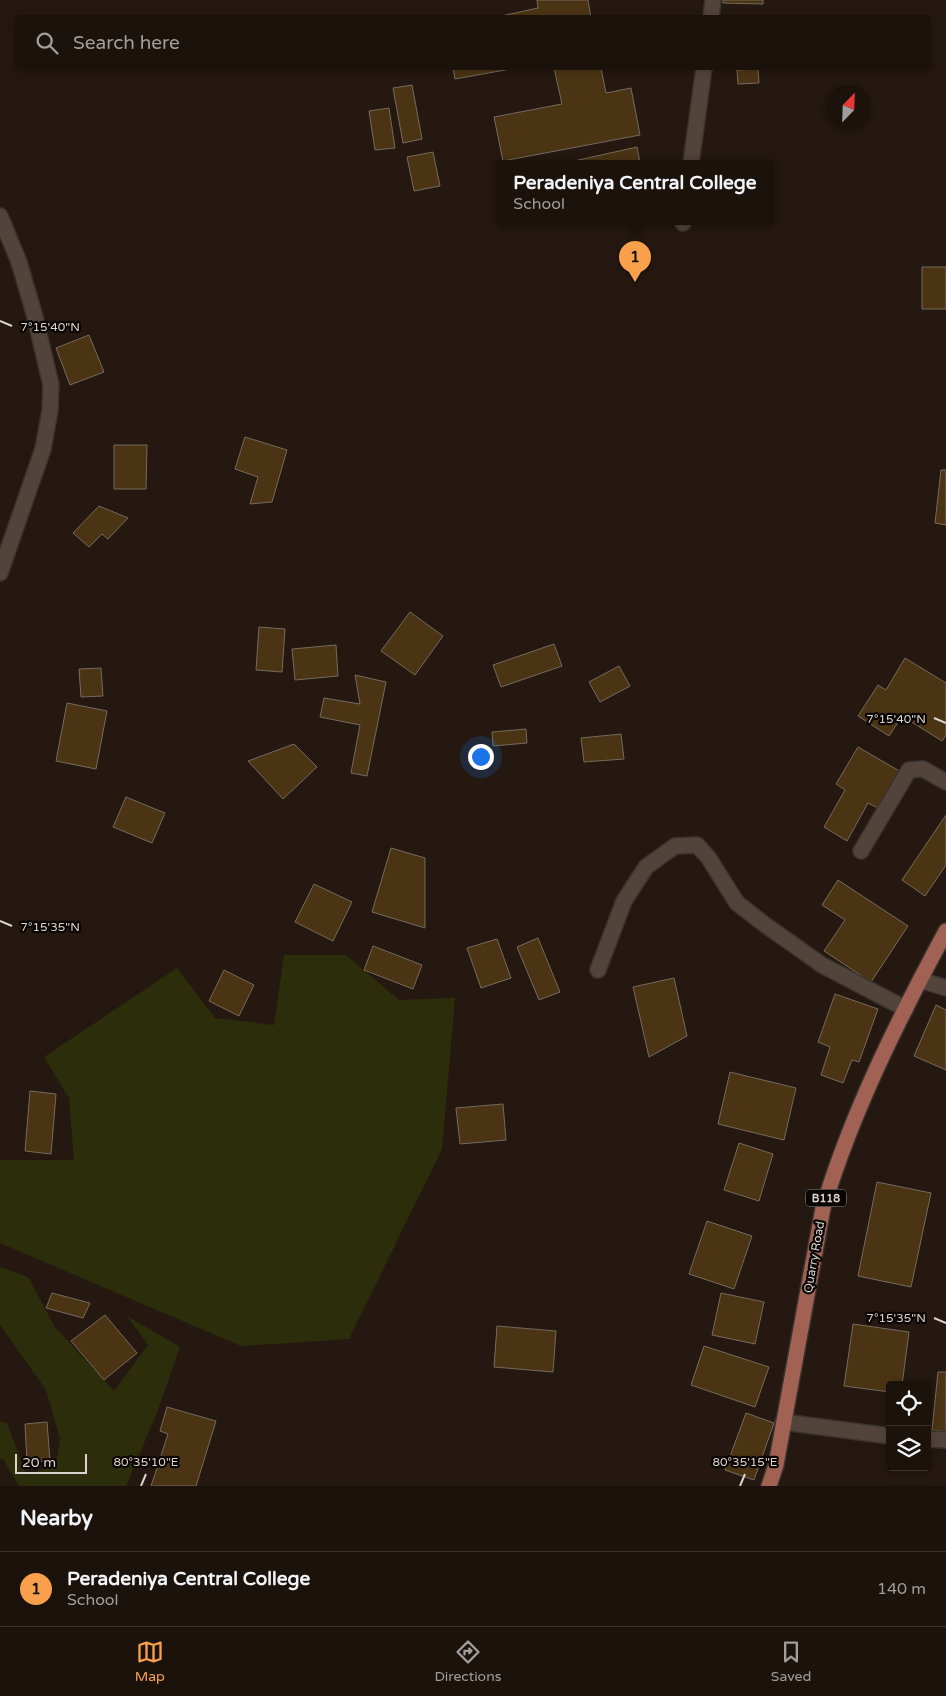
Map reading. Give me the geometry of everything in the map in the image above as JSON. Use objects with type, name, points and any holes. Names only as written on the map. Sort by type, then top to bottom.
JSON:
[{"type":"main road","name":"Quarry Road","points":[[769,1486],[776,1465],[823,1208],[831,1181],[851,1127],[882,1057],[946,931]]},
{"type":"street","points":[[710,15],[713,0]]},
{"type":"street","points":[[691,160],[704,70]]},
{"type":"street","points":[[0,216],[19,262],[35,317],[51,385],[50,410],[43,449],[0,573]]},
{"type":"street","points":[[861,852],[909,770],[923,768],[946,782]]},
{"type":"street","points":[[598,970],[624,901],[646,867],[675,846],[697,845],[708,857],[737,902],[764,924],[822,965],[906,1009]]},
{"type":"street","points":[[920,980],[946,988]]},
{"type":"street","points":[[783,1422],[886,1435]]},
{"type":"street","points":[[931,1439],[946,1440]]},
{"type":"green space","points":[[284,955],[346,955],[399,1000],[455,998],[442,1149],[349,1339],[241,1346],[0,1243],[0,1160],[74,1160],[69,1098],[44,1057],[177,968],[215,1018],[274,1025]]},
{"type":"green space","points":[[0,1267],[28,1277],[55,1327],[114,1391],[148,1345],[127,1316],[180,1347],[158,1410],[126,1486],[19,1486],[3,1459],[0,1459],[0,1422],[7,1423],[26,1475],[56,1465],[60,1439],[46,1390],[0,1325]]},
{"type":"building","points":[[537,0],[588,0],[590,15],[506,15],[538,8]]},
{"type":"building","points":[[723,0],[763,0],[763,4],[723,3]]},
{"type":"building","points":[[453,70],[505,70],[455,79]]},
{"type":"building","points":[[554,70],[601,70],[606,93],[631,88],[640,135],[503,160],[494,117],[562,104]]},
{"type":"building","points":[[737,70],[758,70],[759,83],[738,84]]},
{"type":"building","points":[[412,85],[422,139],[403,143],[393,88]]},
{"type":"building","points":[[389,108],[395,148],[375,150],[369,111]]},
{"type":"building","points":[[637,147],[639,160],[578,160]]},
{"type":"building","points":[[433,152],[440,186],[414,191],[407,157]]},
{"type":"building","points":[[922,267],[946,267],[946,309],[922,309]]},
{"type":"building","points":[[89,335],[104,372],[70,385],[56,348]]},
{"type":"building","points":[[245,437],[287,450],[272,502],[250,504],[258,477],[235,469]]},
{"type":"building","points":[[114,445],[147,445],[146,489],[114,489]]},
{"type":"building","points":[[941,470],[946,470],[946,525],[935,523]]},
{"type":"building","points":[[99,506],[128,518],[108,539],[102,534],[89,547],[73,533]]},
{"type":"building","points":[[410,612],[443,636],[415,675],[381,651]]},
{"type":"building","points":[[259,627],[285,629],[282,672],[256,670]]},
{"type":"building","points":[[554,644],[562,666],[501,687],[493,665]]},
{"type":"building","points":[[336,645],[338,676],[295,680],[292,649]]},
{"type":"building","points":[[905,658],[946,683],[946,735],[942,741],[902,716],[889,736],[858,716],[878,685],[886,690]]},
{"type":"building","points":[[619,666],[630,686],[600,702],[589,682]]},
{"type":"building","points":[[101,668],[103,696],[81,697],[79,669]]},
{"type":"building","points":[[355,675],[386,682],[367,776],[351,773],[360,725],[320,717],[324,698],[360,704]]},
{"type":"building","points":[[67,703],[107,711],[96,769],[56,761]]},
{"type":"building","points":[[526,729],[527,743],[493,746],[492,732]]},
{"type":"building","points":[[621,734],[624,759],[584,762],[581,738]]},
{"type":"building","points":[[294,744],[317,767],[283,799],[248,761]]},
{"type":"building","points":[[858,747],[901,772],[880,809],[868,803],[847,841],[824,827],[845,790],[836,784]]},
{"type":"building","points":[[126,797],[165,813],[152,843],[113,827]]},
{"type":"building","points":[[946,815],[946,865],[925,896],[902,880]]},
{"type":"building","points":[[391,848],[425,858],[425,928],[372,912]]},
{"type":"building","points":[[838,880],[908,926],[871,982],[824,951],[845,920],[822,905]]},
{"type":"building","points":[[314,884],[352,902],[333,941],[295,922]]},
{"type":"building","points":[[538,938],[560,992],[539,1000],[517,947]]},
{"type":"building","points":[[497,939],[511,978],[481,988],[467,948]]},
{"type":"building","points":[[373,946],[422,965],[413,989],[364,970]]},
{"type":"building","points":[[224,970],[254,985],[239,1016],[209,1001]]},
{"type":"building","points":[[674,978],[687,1036],[649,1057],[633,987]]},
{"type":"building","points":[[835,994],[878,1009],[859,1062],[852,1060],[843,1083],[821,1075],[830,1047],[818,1042]]},
{"type":"building","points":[[936,1005],[946,1010],[946,1070],[914,1056]]},
{"type":"building","points":[[730,1072],[796,1088],[784,1140],[718,1124]]},
{"type":"building","points":[[30,1091],[56,1094],[51,1154],[25,1151]]},
{"type":"building","points":[[503,1104],[506,1140],[460,1144],[456,1108]]},
{"type":"building","points":[[739,1143],[773,1154],[759,1201],[724,1190]]},
{"type":"building","points":[[877,1182],[931,1193],[911,1287],[858,1276]]},
{"type":"building","points":[[707,1221],[752,1236],[734,1289],[689,1274]]},
{"type":"building","points":[[52,1293],[90,1303],[83,1318],[46,1308]]},
{"type":"building","points":[[721,1293],[764,1302],[755,1344],[712,1335]]},
{"type":"building","points":[[105,1315],[137,1353],[104,1380],[71,1341]]},
{"type":"building","points":[[853,1324],[909,1332],[903,1381],[886,1381],[886,1391],[844,1386]]},
{"type":"building","points":[[497,1326],[556,1331],[553,1372],[494,1367]]},
{"type":"building","points":[[704,1346],[769,1367],[755,1407],[691,1385]]},
{"type":"building","points":[[938,1372],[946,1372],[946,1432],[932,1430]]},
{"type":"building","points":[[167,1407],[216,1421],[196,1486],[151,1486],[168,1434],[160,1431]]},
{"type":"building","points":[[746,1413],[774,1423],[754,1480],[725,1470]]},
{"type":"building","points":[[47,1422],[50,1461],[27,1462],[25,1424]]},
{"type":"place","name":"Peradeniya Central College","points":[[635,282]]}]
